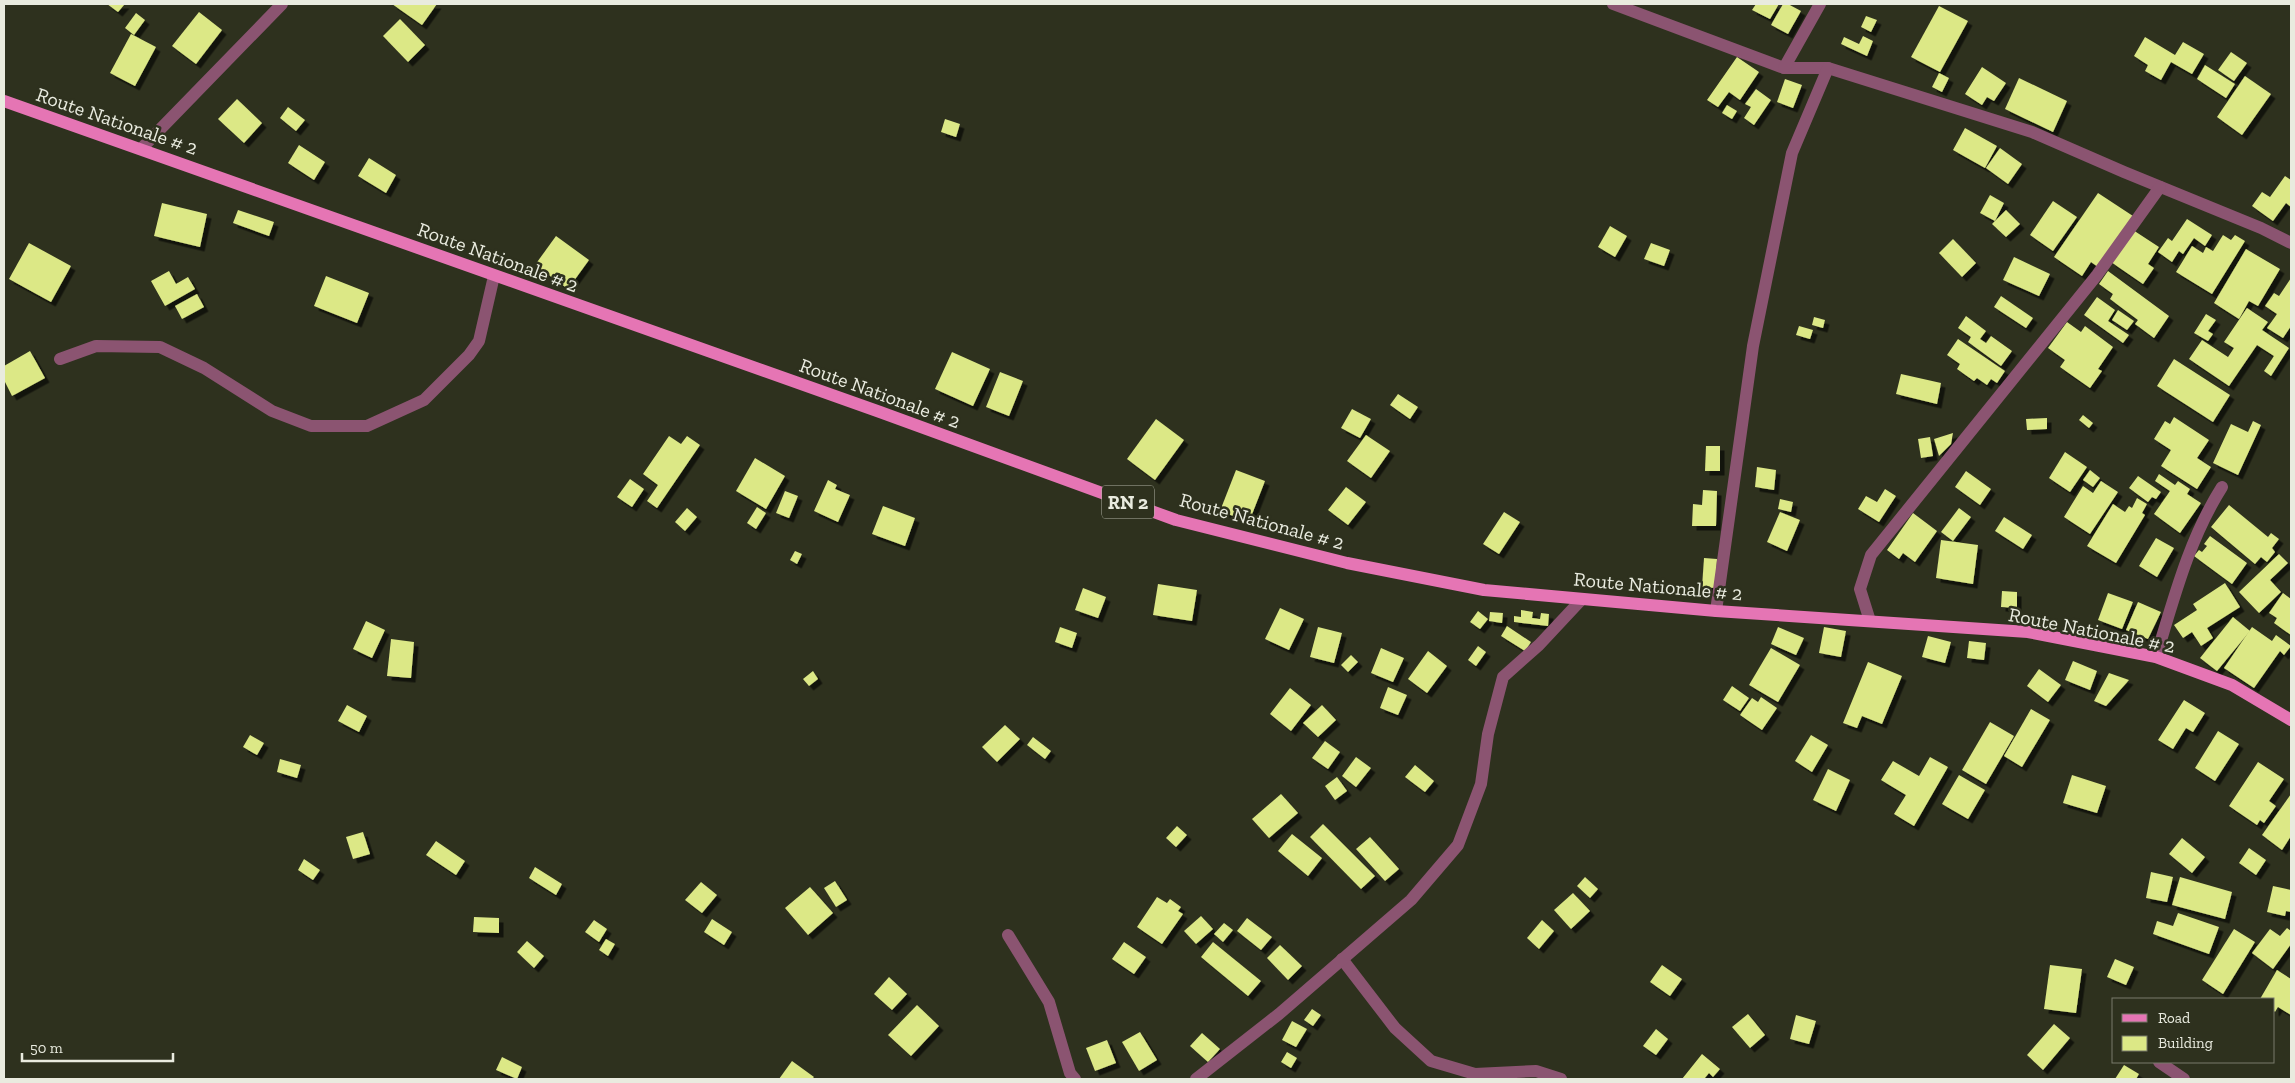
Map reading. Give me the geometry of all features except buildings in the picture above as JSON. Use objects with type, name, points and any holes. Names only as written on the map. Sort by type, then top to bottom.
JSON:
[{"type":"main road","name":"Route Nationale # 2","points":[[4,101],[880,412],[1176,520],[1347,563],[1484,590],[1716,610],[2028,632],[2156,657],[2232,685],[2291,720]]},
{"type":"street","points":[[141,149],[282,4]]},
{"type":"street","points":[[1613,4],[1784,68],[1828,68],[2032,132],[2261,228],[2291,243]]},
{"type":"street","points":[[1784,68],[1820,4]]},
{"type":"street","points":[[1716,610],[1753,346],[1792,153],[1828,68]]},
{"type":"street","points":[[1870,621],[1860,589],[1871,555],[2097,275],[2160,187]]},
{"type":"street","points":[[60,359],[96,346],[160,347],[204,368],[280,414],[311,426],[367,426],[424,400],[469,355],[479,341],[494,276]]},
{"type":"street","points":[[2156,657],[2183,568],[2205,514],[2222,487]]},
{"type":"street","points":[[1196,1079],[1264,1026],[1411,900],[1458,845],[1481,784],[1488,734],[1503,678],[1539,645],[1582,599]]},
{"type":"street","points":[[1008,935],[1049,1002],[1070,1073],[1075,1079]]},
{"type":"street","points":[[1342,959],[1395,1028],[1431,1061],[1475,1074],[1536,1071],[1561,1079]]},
{"type":"street","points":[[2160,1063],[2184,1079]]}]
